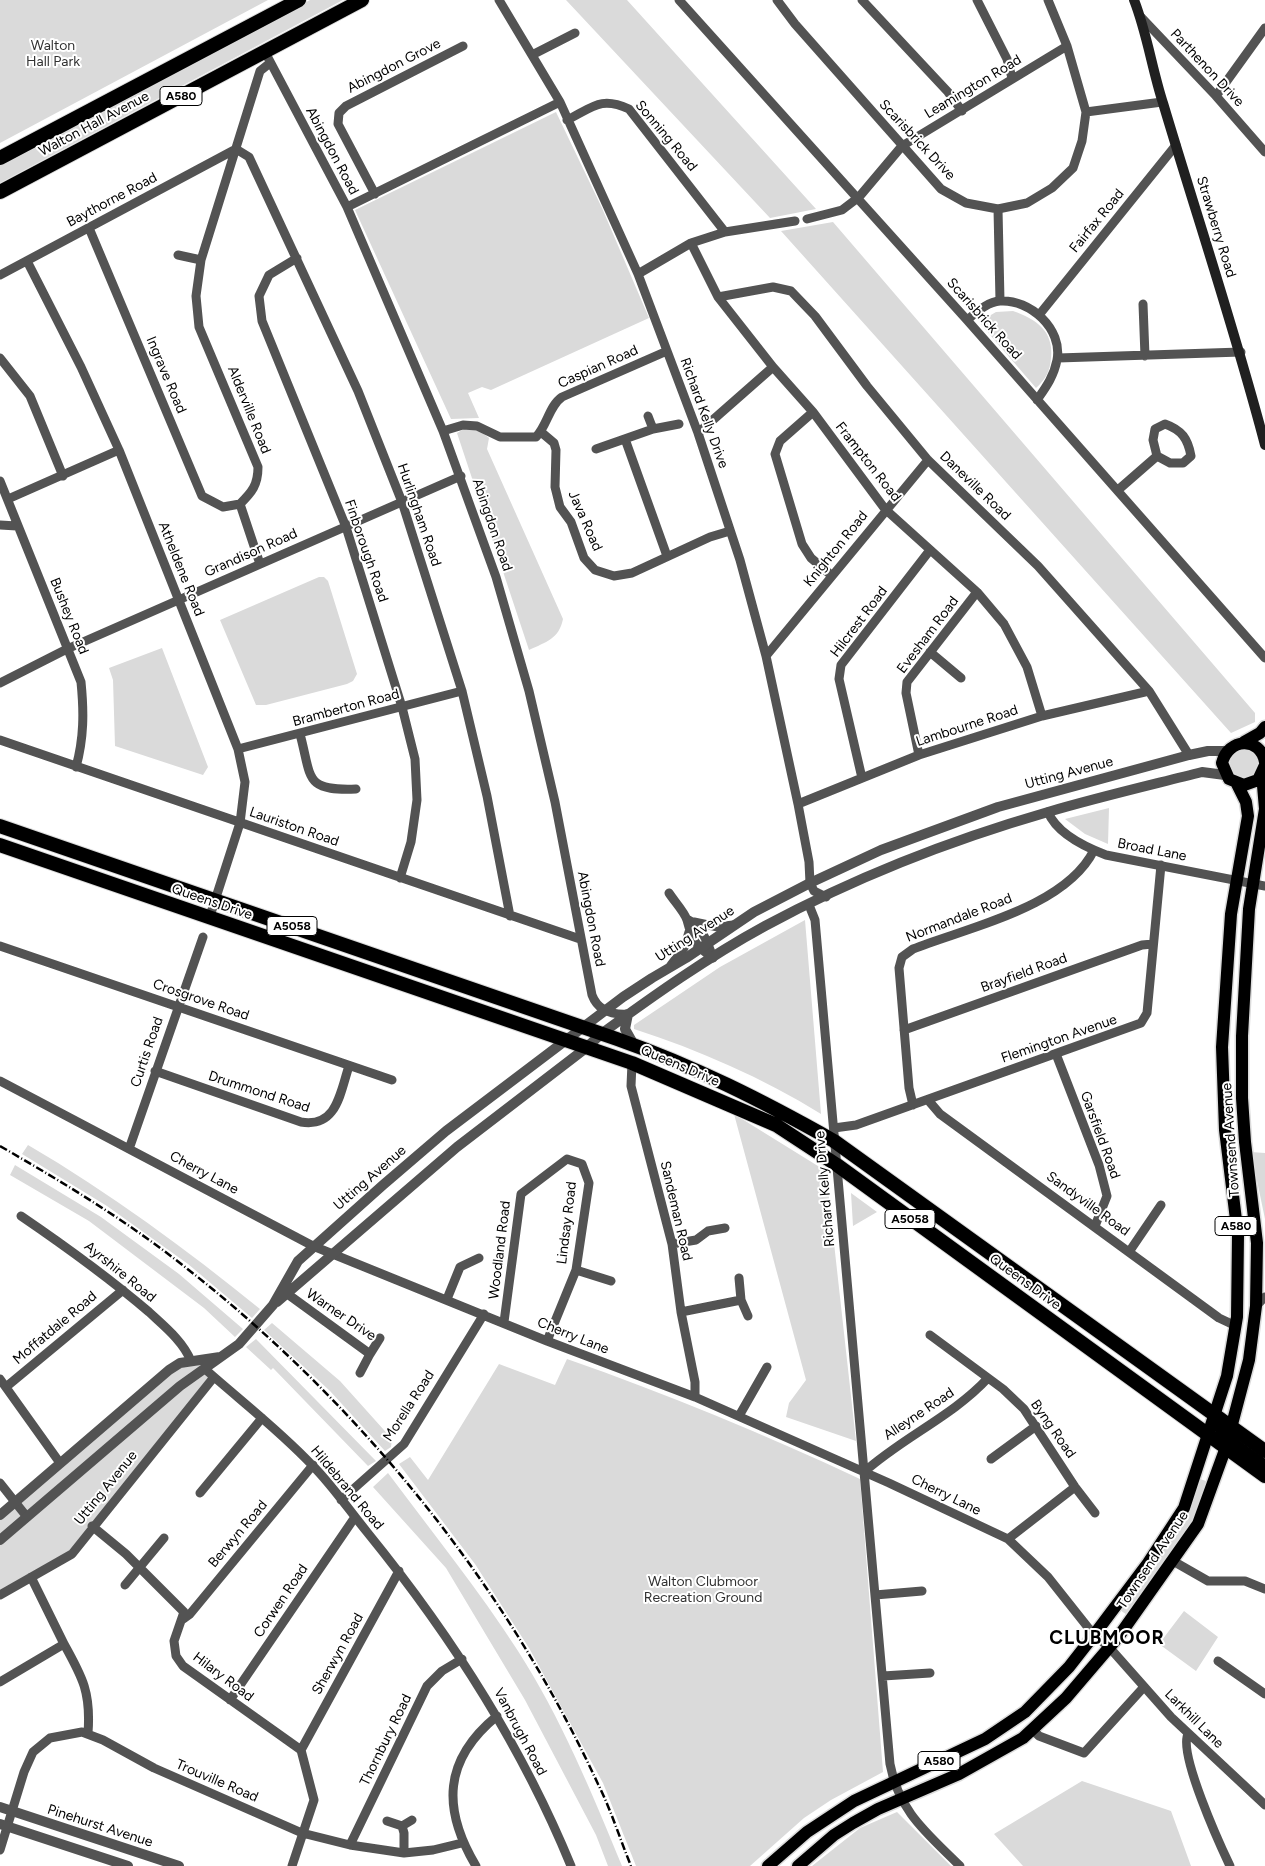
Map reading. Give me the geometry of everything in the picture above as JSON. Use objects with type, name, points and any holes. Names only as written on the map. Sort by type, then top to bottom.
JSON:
[{"type":"highway","name":"Walton Hall Avenue","points":[[0,158],[298,0]]},
{"type":"highway","name":"Walton Hall Avenue","points":[[0,192],[267,57],[362,0]]},
{"type":"highway","name":"Queens Drive","points":[[0,826],[634,1045],[704,1072],[777,1109],[834,1134],[1215,1416],[1228,1437],[1265,1476]]},
{"type":"highway","name":"Queens Drive","points":[[0,846],[632,1063],[776,1125],[837,1165],[1208,1435],[1228,1437],[1265,1451]]},
{"type":"main road","name":"Parthenon Drive","points":[[1134,0],[1141,17]]},
{"type":"main road","name":"Strawberry Road","points":[[1141,17],[1162,102],[1241,352],[1265,445]]},
{"type":"main road","points":[[1244,742],[1256,746],[1261,751],[1264,767],[1252,784],[1237,784],[1225,775],[1222,763],[1227,751],[1232,746],[1260,733],[1265,727]]},
{"type":"main road","name":"Townsend Avenue","points":[[1109,1647],[1198,1524],[1228,1437],[1261,1302],[1257,1243],[1248,1183],[1242,1098],[1244,998],[1252,883],[1265,809],[1264,767]]},
{"type":"main road","name":"Townsend Avenue","points":[[1094,1635],[1148,1564],[1184,1508],[1227,1376],[1236,1326],[1238,1244],[1225,1130],[1222,1047],[1224,980],[1236,880],[1248,816],[1246,802],[1237,784]]},
{"type":"main road","points":[[1228,1437],[1265,1466]]},
{"type":"main road","name":"A580","points":[[768,1866],[807,1832],[831,1815],[893,1781],[985,1739],[1018,1716],[1069,1667],[1094,1635]]},
{"type":"main road","name":"A580","points":[[798,1866],[834,1835],[878,1809],[999,1753],[1033,1730],[1066,1698],[1109,1647]]},
{"type":"street","name":"Richard Kelly Drive","points":[[499,0],[560,102],[638,274],[698,433],[730,531],[766,656],[798,804],[809,862],[810,883]]},
{"type":"street","name":"Scarisbrick Road","points":[[679,0],[967,320],[1265,658]]},
{"type":"street","name":"Scarisbrick Drive","points":[[777,0],[794,24],[941,189],[966,203],[998,208],[1027,203],[1052,188],[1073,168],[1082,141],[1086,112],[1067,46],[1048,0]]},
{"type":"street","points":[[977,0],[1007,58],[1012,78]]},
{"type":"street","points":[[867,1],[948,92],[962,111]]},
{"type":"street","name":"Parthenon Drive","points":[[1141,17],[1216,96],[1265,152]]},
{"type":"street","points":[[1216,96],[1265,28]]},
{"type":"street","points":[[532,55],[574,33]]},
{"type":"street","name":"Abingdon Grove","points":[[375,194],[338,124],[339,113],[346,106],[463,46]]},
{"type":"street","name":"Leamington Road","points":[[807,219],[842,210],[857,199],[902,146],[1067,46]]},
{"type":"street","name":"Alderville Road","points":[[240,504],[252,493],[258,482],[258,467],[199,327],[196,296],[201,260],[260,71],[267,57]]},
{"type":"street","name":"Abingdon Road","points":[[267,57],[347,207],[461,476],[496,577],[529,691],[555,802],[592,995],[596,1005],[605,1010]]},
{"type":"street","points":[[347,207],[560,102]]},
{"type":"street","name":"Sonning Road","points":[[567,120],[604,102],[616,103],[629,109],[725,232]]},
{"type":"street","points":[[1086,112],[1162,102]]},
{"type":"street","name":"Fairfax Road","points":[[1039,315],[1176,145]]},
{"type":"street","name":"Baythorne Road","points":[[0,274],[236,149]]},
{"type":"street","name":"Hurlingham Road","points":[[236,149],[249,157],[298,258],[358,391],[402,502],[462,691],[487,796],[510,916]]},
{"type":"street","points":[[998,208],[1000,301]]},
{"type":"street","points":[[638,274],[691,243],[725,232],[794,221]]},
{"type":"street","name":"Ingrave Road","points":[[89,228],[202,496],[223,507],[240,504]]},
{"type":"street","name":"Frampton Road","points":[[691,243],[718,297],[773,367],[813,412],[885,510],[977,592],[1004,624],[1027,667],[1042,716]]},
{"type":"street","points":[[178,255],[201,260]]},
{"type":"street","name":"Finborough Road","points":[[298,258],[269,275],[259,296],[262,321],[346,526],[402,707],[415,759],[418,800],[411,842],[400,878]]},
{"type":"street","name":"Atheldene Road","points":[[27,261],[82,367],[119,450],[238,749],[245,782],[240,823],[214,900]]},
{"type":"street","name":"Daneville Road","points":[[718,297],[773,286],[791,291],[815,316],[867,386],[928,460],[1038,566],[1149,691],[1189,755]]},
{"type":"street","points":[[967,320],[983,307],[1000,301],[1021,305],[1039,315],[1054,332],[1058,358],[1051,380],[1037,400]]},
{"type":"street","points":[[1143,304],[1145,356]]},
{"type":"street","name":"Caspian Road","points":[[541,432],[556,401],[562,397],[667,351]]},
{"type":"street","points":[[1058,358],[1241,352]]},
{"type":"street","points":[[0,358],[30,396],[63,476]]},
{"type":"street","points":[[698,433],[773,367]]},
{"type":"street","points":[[813,412],[780,441],[775,454],[802,544],[811,558],[831,575]]},
{"type":"street","points":[[648,416],[653,430]]},
{"type":"street","points":[[596,450],[653,430],[679,424]]},
{"type":"street","points":[[1165,424],[1176,428],[1188,441],[1191,456],[1183,463],[1170,463],[1157,456],[1153,440],[1155,429],[1165,424]]},
{"type":"street","points":[[443,431],[463,425],[478,426],[500,437],[536,437],[541,432]]},
{"type":"street","name":"Java Road","points":[[541,432],[554,443],[556,450],[555,487],[560,507],[571,522],[584,558],[595,570],[614,576],[632,573],[667,556],[730,531]]},
{"type":"street","points":[[625,439],[667,556]]},
{"type":"street","points":[[8,499],[119,450]]},
{"type":"street","points":[[1118,490],[1157,456]]},
{"type":"street","name":"Knighton Road","points":[[766,656],[831,575],[928,460]]},
{"type":"street","name":"Grandison Road","points":[[0,683],[67,649],[461,476]]},
{"type":"street","name":"Bushey Road","points":[[0,481],[82,682],[84,709],[83,742],[76,767]]},
{"type":"street","points":[[240,504],[260,564]]},
{"type":"street","points":[[0,525],[17,526]]},
{"type":"street","name":"Hilcrest Road","points":[[862,778],[839,678],[841,665],[930,550]]},
{"type":"street","name":"Evesham Road","points":[[919,755],[907,687],[908,682],[977,592]]},
{"type":"street","points":[[930,652],[962,678]]},
{"type":"street","name":"Bramberton Road","points":[[238,749],[462,691]]},
{"type":"street","name":"Lambourne Road","points":[[798,804],[919,755],[1042,716],[1149,691]]},
{"type":"street","points":[[300,734],[312,778],[318,786],[330,790],[356,789]]},
{"type":"street","name":"Lauriston Road","points":[[0,740],[580,939]]},
{"type":"street","name":"Utting Avenue","points":[[284,1292],[298,1261],[313,1246],[446,1131],[605,1010],[754,912],[820,878],[906,840],[998,807],[1189,755],[1208,751],[1227,751]]},
{"type":"street","name":"Utting Avenue","points":[[0,1515],[169,1370],[180,1363],[199,1363],[224,1356],[250,1333],[284,1292],[335,1253],[457,1147],[586,1048],[601,1034],[712,958],[766,926],[867,877],[952,844],[1048,812],[1202,772],[1225,775]]},
{"type":"street","name":"Broad Lane","points":[[1048,812],[1054,822],[1067,834],[1094,850],[1265,886]]},
{"type":"street","name":"Normandale Road","points":[[913,1105],[909,1088],[899,968],[905,953],[1041,902],[1075,876],[1094,850]]},
{"type":"street","name":"Richard Kelly Drive","points":[[809,862],[820,878]]},
{"type":"street","name":"Flemington Avenue","points":[[834,1134],[851,1126],[1133,1027],[1144,1020],[1147,1013],[1161,865]]},
{"type":"street","points":[[810,883],[814,891],[826,897]]},
{"type":"street","points":[[669,893],[708,943],[712,958]]},
{"type":"street","points":[[209,919],[214,900]]},
{"type":"street","name":"Richard Kelly Drive","points":[[809,905],[815,920],[874,1595],[893,1781],[907,1811],[960,1866]]},
{"type":"street","points":[[690,920],[718,927],[735,925]]},
{"type":"street","points":[[671,966],[684,948],[689,932],[690,920]]},
{"type":"street","points":[[689,932],[700,949],[712,958]]},
{"type":"street","name":"Curtis Road","points":[[129,1149],[203,937]]},
{"type":"street","name":"Brayfield Road","points":[[904,1030],[1142,945],[1153,944]]},
{"type":"street","name":"Crosgrove Road","points":[[0,946],[392,1080]]},
{"type":"street","points":[[605,1010],[615,1014],[628,1014],[625,1029],[634,1045]]},
{"type":"street","name":"Garsfield Road","points":[[1056,1054],[1099,1165],[1107,1196],[1095,1226]]},
{"type":"street","name":"Sandeman Road","points":[[632,1063],[631,1086],[672,1244],[681,1312],[695,1382],[695,1397]]},
{"type":"street","name":"Drummond Road","points":[[155,1071],[301,1122],[314,1124],[324,1121],[332,1112],[349,1066]]},
{"type":"street","name":"Cherry Lane","points":[[0,1081],[313,1246],[335,1253],[547,1341],[695,1397],[864,1472],[1008,1539],[1048,1577],[1094,1635],[1109,1647]]},
{"type":"street","name":"Sandyville Road","points":[[928,1100],[940,1114],[1219,1318],[1236,1326]]},
{"type":"street","name":"Woodland Road","points":[[504,1322],[521,1194],[567,1160],[582,1164]]},
{"type":"street","name":"Lindsay Road","points":[[547,1341],[576,1270],[589,1183],[582,1164]]},
{"type":"street","points":[[1129,1252],[1162,1205]]},
{"type":"street","name":"Ayrshire Road","points":[[21,1216],[87,1261],[123,1290],[170,1331],[199,1363]]},
{"type":"street","points":[[672,1244],[696,1240],[708,1231],[725,1228]]},
{"type":"street","points":[[447,1299],[460,1267],[479,1258]]},
{"type":"street","points":[[576,1270],[611,1281]]},
{"type":"street","points":[[739,1278],[741,1300],[748,1316]]},
{"type":"street","name":"Moffatdale Road","points":[[6,1387],[123,1290]]},
{"type":"street","name":"Warner Drive","points":[[284,1292],[370,1354],[380,1338]]},
{"type":"street","points":[[681,1312],[741,1300]]},
{"type":"street","name":"Morella Road","points":[[341,1500],[404,1444],[484,1314]]},
{"type":"street","name":"Byng Road","points":[[930,1335],[988,1378],[1024,1409],[1075,1487],[1095,1513]]},
{"type":"street","points":[[360,1373],[370,1354]]},
{"type":"street","name":"Utting Avenue","points":[[0,1540],[180,1386],[199,1363]]},
{"type":"street","name":"Hildebrand Road","points":[[199,1363],[313,1465],[434,1616]]},
{"type":"street","points":[[740,1416],[767,1367]]},
{"type":"street","name":"Utting Avenue","points":[[0,1594],[72,1554],[92,1526],[214,1377]]},
{"type":"street","name":"Alleyne Road","points":[[864,1472],[886,1453],[974,1392],[988,1378]]},
{"type":"street","points":[[0,1379],[60,1463]]},
{"type":"street","points":[[200,1493],[262,1418]]},
{"type":"street","points":[[991,1459],[1036,1426]]},
{"type":"street","name":"Berwyn Road","points":[[183,1619],[190,1614],[313,1465]]},
{"type":"street","points":[[0,1483],[27,1517]]},
{"type":"street","points":[[1008,1539],[1075,1487]]},
{"type":"street","name":"Corwen Road","points":[[230,1700],[355,1517]]},
{"type":"street","points":[[92,1526],[141,1568],[184,1612],[183,1619]]},
{"type":"street","points":[[125,1585],[164,1538]]},
{"type":"street","points":[[1173,1561],[1208,1581],[1245,1582],[1265,1589]]},
{"type":"street","name":"Sherwyn Road","points":[[301,1750],[399,1571]]},
{"type":"street","points":[[0,1850],[4,1826],[13,1812],[24,1772],[34,1752],[50,1738],[68,1733],[88,1733],[90,1710],[84,1680],[31,1577]]},
{"type":"street","points":[[874,1595],[922,1591]]},
{"type":"street","name":"Vanbrugh Road","points":[[434,1616],[497,1716],[554,1825],[571,1866]]},
{"type":"street","name":"Hilary Road","points":[[183,1619],[174,1641],[176,1656],[183,1666],[301,1750]]},
{"type":"street","points":[[0,1682],[64,1644]]},
{"type":"street","name":"Larkhill Lane","points":[[1109,1647],[1143,1688],[1188,1734],[1265,1805]]},
{"type":"street","name":"Thornbury Road","points":[[350,1845],[427,1686],[442,1671],[462,1658]]},
{"type":"street","points":[[1218,1660],[1264,1693]]},
{"type":"street","points":[[883,1676],[930,1673]]},
{"type":"street","points":[[1033,1730],[1039,1736],[1084,1753],[1143,1688]]},
{"type":"street","points":[[476,1866],[462,1843],[452,1800],[455,1774],[466,1747],[497,1716]]},
{"type":"street","name":"Trouville Road","points":[[88,1733],[154,1768],[302,1833],[350,1845],[404,1852],[432,1850],[462,1843]]},
{"type":"street","points":[[1188,1734],[1186,1739],[1187,1751],[1202,1801],[1230,1866]]},
{"type":"street","points":[[292,1866],[314,1800],[301,1750]]},
{"type":"street","name":"Pinehurst Avenue","points":[[0,1807],[179,1866]]},
{"type":"street","points":[[387,1821],[402,1826],[412,1820]]},
{"type":"street","points":[[4,1826],[128,1866]]},
{"type":"street","points":[[402,1826],[404,1852]]},
{"type":"green space","name":"Walton Hall Park","points":[[0,0],[268,0],[0,143]]},
{"type":"green space","points":[[310,0],[343,0],[0,183],[0,164]]},
{"type":"green space","points":[[566,0],[627,0],[816,209],[770,218]]},
{"type":"green space","points":[[556,112],[602,208],[649,318],[491,390],[482,387],[468,393],[479,418],[451,419],[355,210]]},
{"type":"green space","points":[[833,222],[1255,713],[1255,722],[1231,733],[781,231]]},
{"type":"green space","points":[[1013,311],[1036,322],[1042,327],[1050,340],[1050,367],[1045,378],[1036,388],[979,322],[996,312]]},
{"type":"green space","points":[[471,428],[480,431],[489,438],[487,449],[563,619],[558,631],[551,639],[529,650],[457,433]]},
{"type":"green space","points":[[319,577],[324,577],[328,581],[357,674],[353,681],[347,684],[266,705],[256,705],[220,620]]},
{"type":"green space","points":[[162,648],[208,767],[203,775],[115,746],[113,680],[109,668]]},
{"type":"green space","points":[[1244,749],[1254,753],[1258,763],[1254,773],[1244,777],[1234,773],[1230,763],[1234,753]]},
{"type":"green space","points":[[1109,808],[1108,844],[1085,834],[1065,819]]},
{"type":"green space","points":[[805,920],[821,1114],[776,1088],[730,1066],[634,1029],[634,1025],[720,967]]},
{"type":"green space","points":[[734,1114],[826,1171],[856,1441],[786,1417],[789,1403],[806,1380]]},
{"type":"green space","points":[[28,1145],[88,1182],[147,1222],[260,1309],[252,1318],[188,1264],[107,1206],[22,1154]]},
{"type":"green space","points":[[1251,1152],[1265,1153],[1265,1219]]},
{"type":"green space","points":[[15,1165],[101,1217],[179,1274],[243,1329],[235,1337],[204,1308],[89,1221],[10,1175]]},
{"type":"green space","points":[[851,1193],[877,1212],[853,1226]]},
{"type":"green space","points":[[272,1323],[340,1381],[392,1439],[391,1447],[385,1451],[330,1391],[264,1330]]},
{"type":"green space","points":[[256,1339],[376,1461],[368,1466],[273,1368],[271,1370],[246,1347]]},
{"type":"green space","name":"Walton Clubmoor Recreation Ground","points":[[567,1359],[715,1415],[860,1479],[883,1772],[831,1800],[804,1818],[750,1866],[636,1866],[603,1783],[529,1648],[475,1564],[399,1464],[410,1457],[428,1480],[499,1364],[555,1385]]},
{"type":"green space","points":[[201,1360],[214,1377],[72,1554],[0,1595],[0,1515],[169,1370]]},
{"type":"green space","points":[[388,1473],[487,1605],[534,1676],[575,1756],[622,1866],[608,1866],[596,1835],[525,1700],[446,1568],[373,1487]]},
{"type":"green space","points":[[1200,1479],[1209,1482],[1194,1520],[1127,1615],[1120,1610],[1181,1524]]},
{"type":"green space","points":[[1184,1611],[1218,1637],[1196,1671],[1159,1644]]},
{"type":"green space","points":[[1082,1781],[1171,1811],[1191,1866],[1023,1866],[994,1834]]},
{"type":"green space","points":[[897,1812],[951,1866],[812,1866],[860,1828]]},
{"type":"railway","points":[[0,1146],[95,1203],[185,1267],[249,1320],[310,1377],[368,1437],[422,1501],[472,1568],[519,1638],[561,1710],[598,1784],[631,1866]]},
{"type":"district","name":"CLUBMOOR","points":[[1107,1638]]}]
